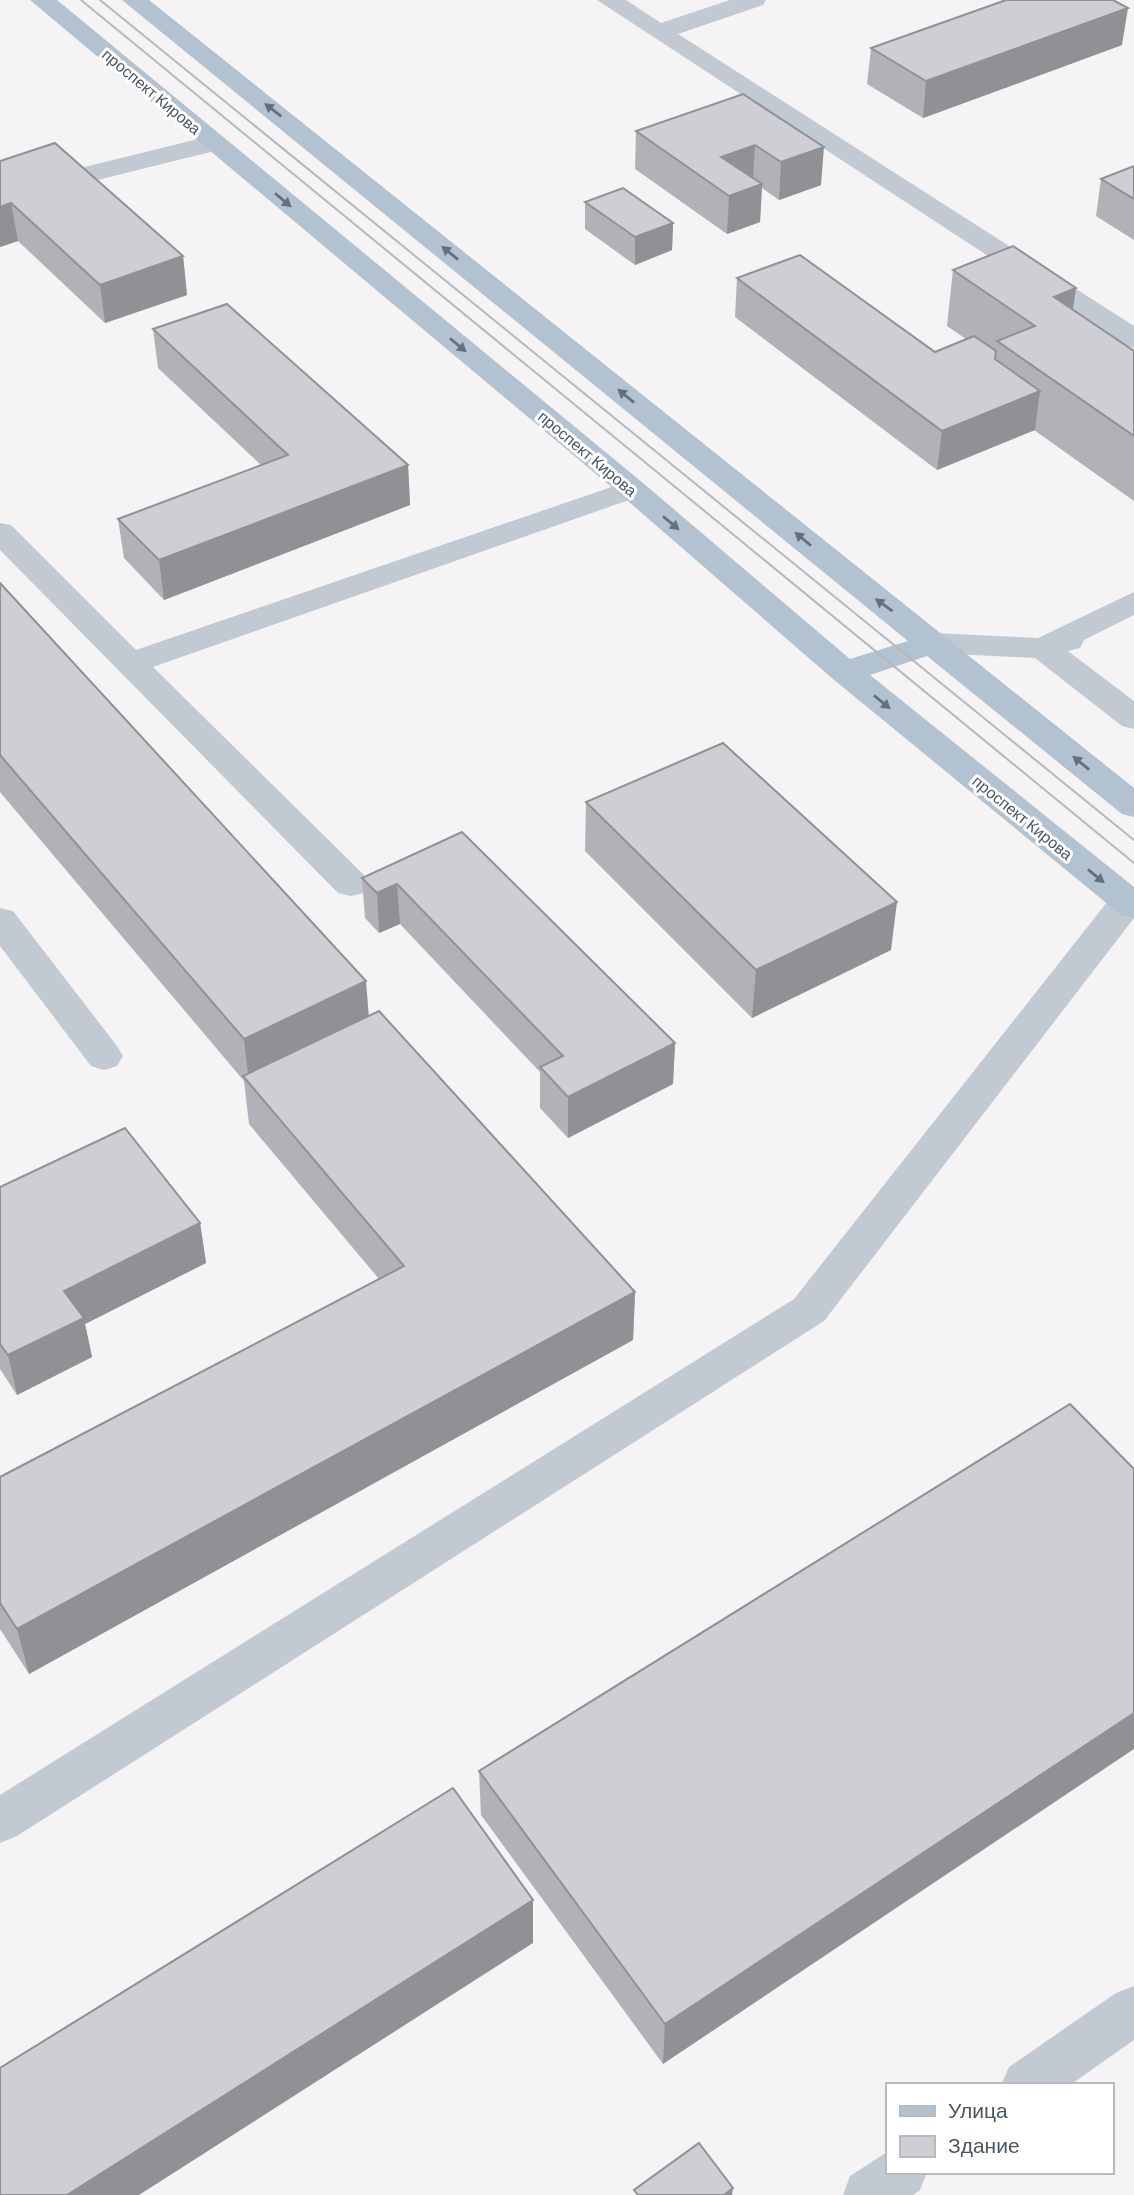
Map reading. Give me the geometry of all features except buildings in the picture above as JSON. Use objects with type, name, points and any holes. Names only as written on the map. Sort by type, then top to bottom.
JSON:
[{"type":"main road","name":"проспект Кирова","points":[[42,0],[632,489],[845,672],[1132,902]]},
{"type":"main road","points":[[134,0],[333,158],[855,584],[935,643],[1134,806]]},
{"type":"main road","points":[[845,672],[935,643]]},
{"type":"lane","points":[[609,0],[1134,339]]},
{"type":"lane","points":[[658,32],[754,0]]},
{"type":"lane","points":[[0,197],[214,143]]},
{"type":"lane","points":[[131,663],[632,489]]},
{"type":"lane","points":[[0,532],[351,884]]},
{"type":"lane","points":[[1044,648],[1134,602]]},
{"type":"lane","points":[[935,643],[1044,648],[1134,625]]},
{"type":"lane","points":[[1044,648],[1134,718]]},
{"type":"lane","points":[[0,1821],[810,1310],[1132,902]]},
{"type":"lane","points":[[0,920],[104,1056]]},
{"type":"lane","points":[[1030,2083],[1134,2010]]},
{"type":"lane","points":[[869,2195],[898,2174]]},
{"type":"tram line","points":[[81,0],[1134,863]]},
{"type":"tram line","points":[[100,0],[1134,840]]}]
